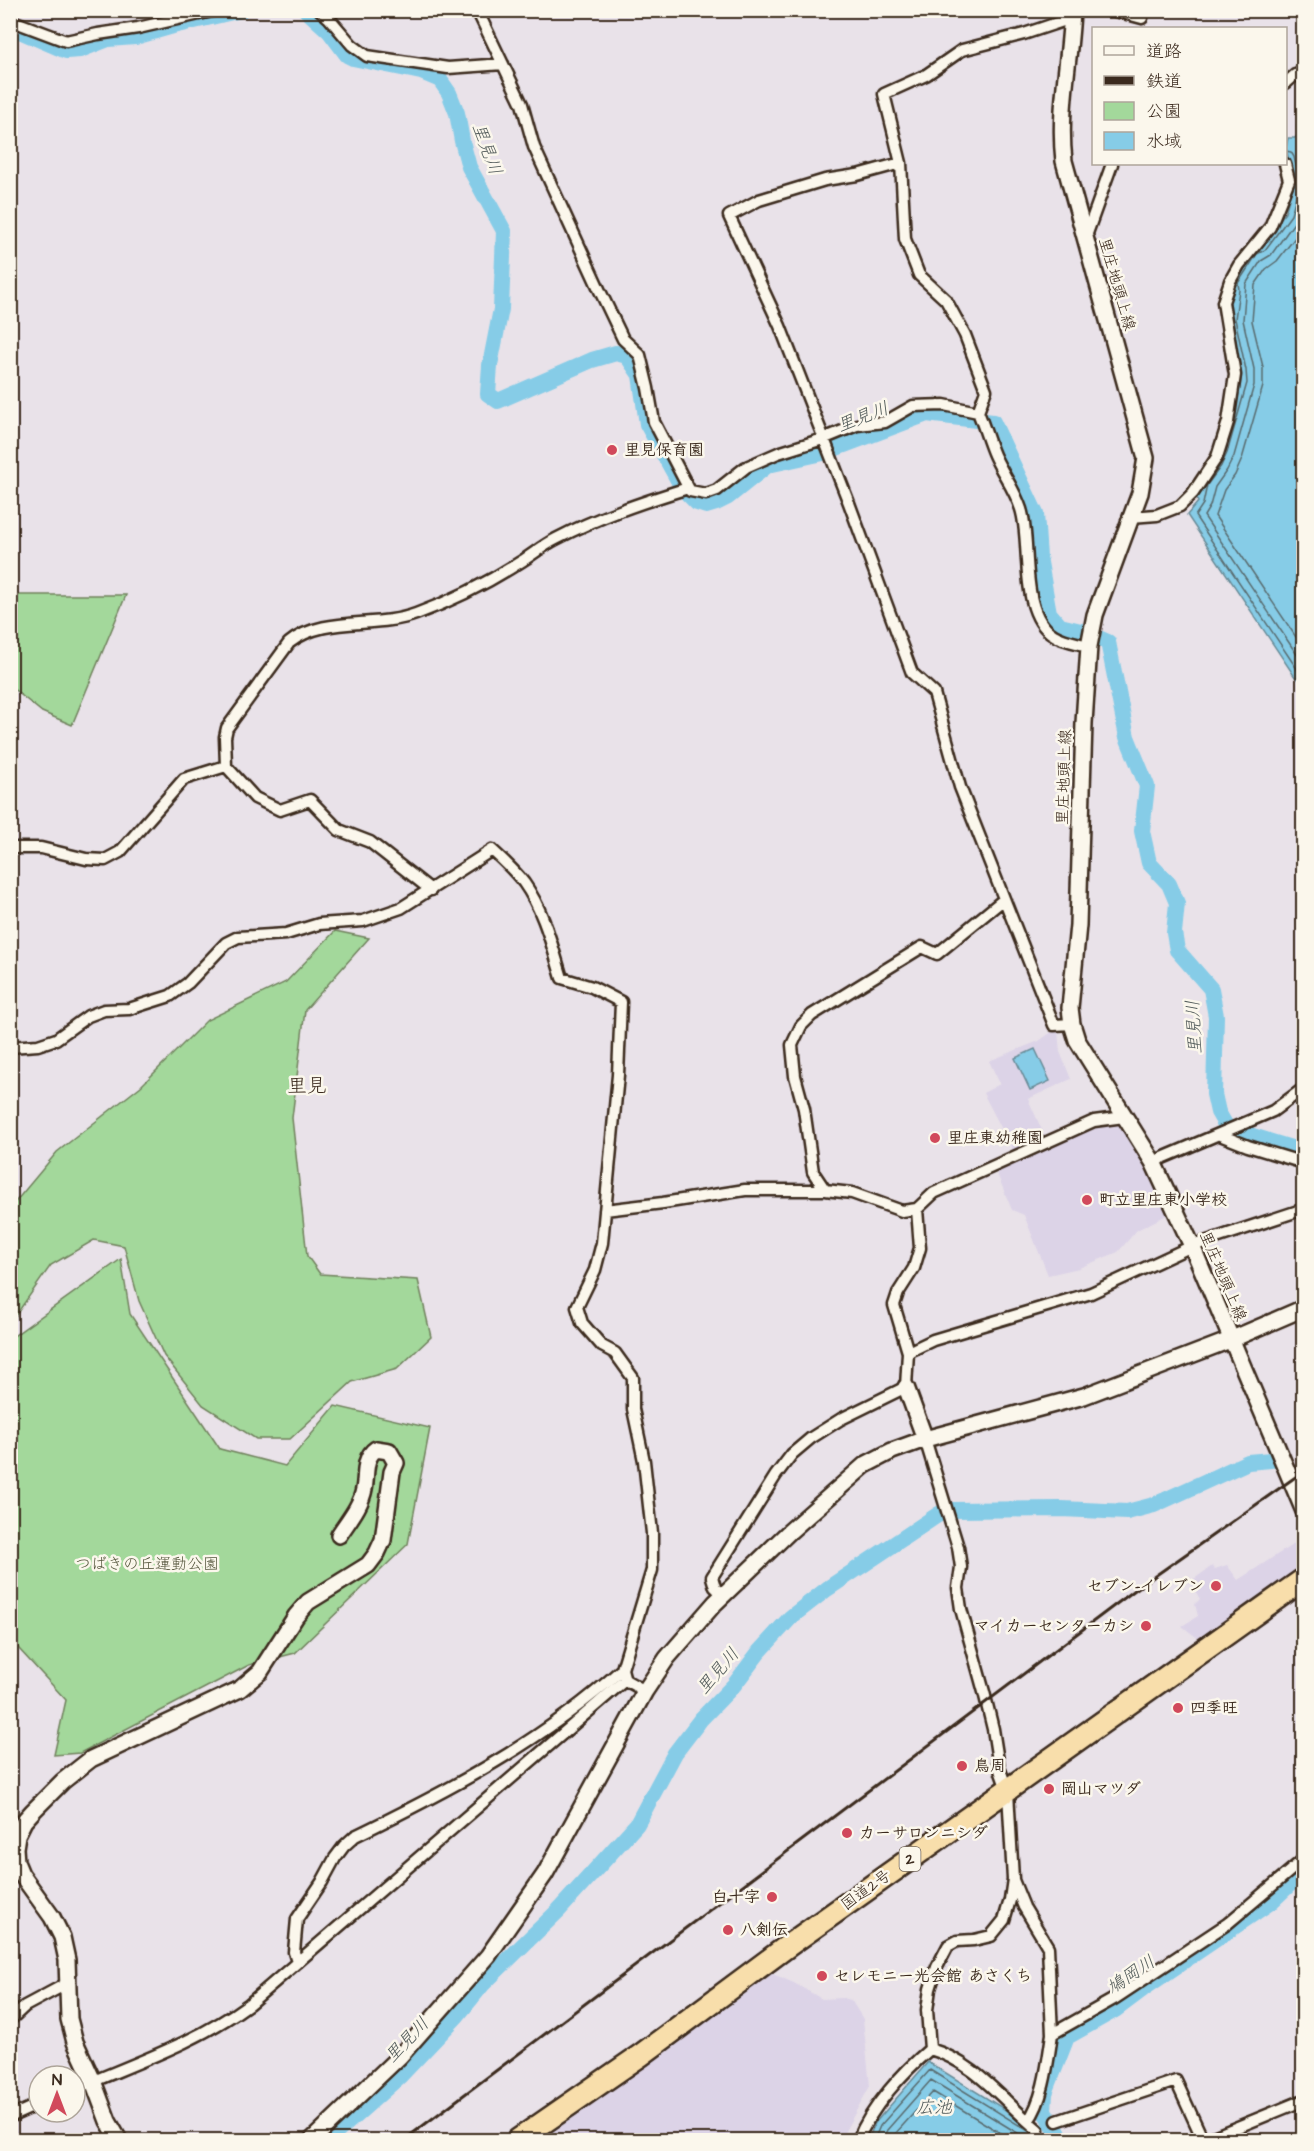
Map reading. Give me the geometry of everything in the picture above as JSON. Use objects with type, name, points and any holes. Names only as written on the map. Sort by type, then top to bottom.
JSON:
[{"type":"highway","name":"国道2号","points":[[518,2140],[641,2055],[889,1874],[1008,1792],[1304,1579]]},
{"type":"street","points":[[10,20],[66,41],[217,10]]},
{"type":"street","points":[[320,10],[352,45],[367,56],[448,68],[503,64]]},
{"type":"street","points":[[477,10],[522,104],[534,147],[600,291],[623,339],[640,355],[654,422],[690,491],[706,495],[717,490],[746,466],[778,453],[823,440],[857,425],[885,422],[913,406],[944,405],[978,412]]},
{"type":"street","points":[[1112,10],[1142,19]]},
{"type":"street","points":[[1072,14],[1024,34],[962,50],[926,75],[884,94],[901,164],[905,239],[919,274],[946,300],[964,335],[987,390],[978,412],[994,455],[1021,508],[1032,599],[1050,633],[1056,637],[1090,638]]},
{"type":"street","name":"里庄地頭上線","points":[[1072,14],[1065,82],[1062,147],[1068,179],[1146,458],[1140,493],[1090,638],[1084,723],[1078,925],[1070,1008],[1072,1024],[1077,1040],[1153,1162],[1192,1246],[1304,1511]]},
{"type":"street","points":[[1287,82],[1295,75],[1304,72]]},
{"type":"street","points":[[901,164],[825,180],[770,196],[729,216],[780,326],[912,674],[934,693],[960,787],[1054,1026],[1072,1024]]},
{"type":"street","points":[[1085,239],[1112,165]]},
{"type":"street","points":[[1131,517],[1157,516],[1180,506],[1193,493],[1217,457],[1228,422],[1235,375],[1223,302],[1230,280],[1239,265],[1270,227],[1289,180],[1285,165]]},
{"type":"street","points":[[430,890],[370,842],[339,830],[310,800],[280,810],[255,798],[226,766],[227,728],[289,642],[307,631],[326,627],[378,623],[415,615],[461,595],[520,562],[555,539],[625,508],[688,488]]},
{"type":"street","points":[[10,848],[41,848],[86,860],[105,860],[120,852],[184,779],[226,766]]},
{"type":"street","points":[[10,1047],[38,1045],[56,1039],[88,1016],[104,1010],[129,1009],[170,996],[188,983],[226,943],[238,937],[286,934],[319,924],[363,921],[401,908],[492,850],[524,884],[537,906],[561,978],[592,987],[621,1002],[618,1075],[599,1260],[577,1307],[582,1323],[602,1346],[615,1353],[633,1378],[633,1409],[644,1461],[652,1533],[652,1570],[623,1675],[297,1962],[225,2022],[184,2044],[87,2084]]},
{"type":"street","points":[[825,1190],[813,1172],[804,1109],[795,1076],[792,1045],[801,1026],[812,1015],[922,947],[937,954],[1003,900]]},
{"type":"street","points":[[1153,1162],[1272,1111],[1304,1088]]},
{"type":"street","points":[[605,1210],[745,1190],[825,1190],[852,1193],[902,1211],[917,1209],[934,1193],[1094,1121],[1124,1117]]},
{"type":"street","points":[[1222,1134],[1304,1163]]},
{"type":"street","points":[[917,1209],[920,1248],[914,1268],[898,1293],[894,1305],[908,1352],[906,1388],[925,1439],[958,1547],[961,1567],[958,1588],[961,1609],[988,1710],[999,1767],[1008,1792],[1013,1879],[1004,1920],[991,1935],[974,1940],[957,1941],[948,1946],[937,1967],[930,1989],[927,2010],[930,2049]]},
{"type":"street","points":[[908,1352],[933,1340],[1091,1293],[1192,1246],[1304,1209]]},
{"type":"street","points":[[312,2140],[400,2056],[488,1956],[545,1874],[645,1691],[667,1658],[723,1595],[789,1532],[865,1465],[892,1451],[925,1439],[1084,1396],[1230,1340],[1304,1308]]},
{"type":"street","points":[[723,1595],[715,1587],[712,1576],[776,1475],[792,1454],[811,1438],[841,1419],[906,1388]]},
{"type":"street","points":[[119,2140],[108,2121],[75,2042],[69,2019],[66,1984],[67,1960],[62,1937],[52,1917],[21,1874],[16,1862],[17,1834],[24,1821],[63,1781],[91,1759],[240,1689],[260,1672],[296,1616],[308,1602],[368,1565],[383,1540],[396,1463],[389,1451],[376,1449],[370,1453],[364,1491],[339,1536]]},
{"type":"street","points":[[623,1675],[645,1691]]},
{"type":"street","points":[[297,1962],[294,1952],[297,1919],[344,1846],[355,1836],[456,1786],[508,1755],[623,1675]]},
{"type":"street","points":[[1052,2034],[1114,1999],[1227,1924],[1304,1859]]},
{"type":"street","points":[[1013,1879],[1024,1907],[1048,1947],[1052,2034],[1047,2068],[1035,2112],[1028,2121]]},
{"type":"street","points":[[10,2020],[25,2006],[66,1984]]},
{"type":"street","points":[[930,2049],[947,2054],[988,2082],[1038,2130]]},
{"type":"street","points":[[858,2140],[869,2116],[916,2061],[930,2049]]},
{"type":"street","points":[[1057,2121],[1176,2081],[1204,2140],[1304,2100]]},
{"type":"street","points":[[10,2116],[27,2109]]},
{"type":"shaded area","points":[[1053,1031],[1058,1031],[1060,1052],[1071,1079],[1028,1099],[1046,1139],[1015,1154],[983,1093],[1000,1084],[989,1061],[1039,1041]]},
{"type":"shaded area","name":"町立里庄東小学校","points":[[1104,1121],[1121,1121],[1144,1156],[1171,1213],[1137,1230],[1118,1252],[1079,1268],[1048,1275],[1024,1215],[1012,1210],[995,1169]]},
{"type":"shaded area","points":[[1303,1538],[1303,1565],[1300,1568],[1200,1640],[1182,1626],[1198,1616],[1195,1604],[1200,1599],[1190,1582],[1212,1566],[1215,1569],[1227,1565],[1238,1580]]},
{"type":"shaded area","points":[[768,1972],[822,1999],[851,2000],[863,2019],[870,2086],[840,2140],[537,2140]]},
{"type":"green space","points":[[11,595],[126,595],[72,725],[42,712],[11,687]]},
{"type":"green space","points":[[335,931],[369,938],[305,1010],[292,1118],[307,1256],[320,1274],[418,1280],[431,1337],[397,1369],[352,1382],[290,1439],[256,1439],[203,1405],[164,1356],[139,1301],[124,1246],[94,1240],[51,1265],[11,1322],[11,1207],[57,1152],[141,1086],[207,1020],[286,982]]},
{"type":"green space","name":"つばきの丘運動公園","points":[[121,1259],[130,1314],[220,1449],[285,1466],[335,1406],[430,1428],[408,1544],[295,1653],[249,1665],[80,1753],[54,1755],[66,1700],[19,1649],[11,1636],[11,1338]]},
{"type":"water","points":[[1303,114],[1303,682],[1295,677],[1187,515],[1198,502],[1196,497],[1231,420],[1240,388],[1239,359],[1227,314],[1231,313],[1233,278],[1285,213],[1294,182],[1287,143],[1288,138],[1295,138],[1298,135],[1297,125]]},
{"type":"water","points":[[1035,1049],[1050,1081],[1030,1090],[1015,1058]]},
{"type":"water","name":"広池","points":[[928,2062],[1038,2130],[1039,2140],[868,2140],[875,2123]]},
{"type":"waterway","name":"里見川","points":[[10,27],[66,51],[80,50],[108,39],[135,37],[241,10]]},
{"type":"waterway","name":"里見川","points":[[306,10],[329,31],[347,55],[421,72],[440,80],[449,93],[457,113],[469,167],[504,231],[501,309],[490,365],[488,394],[498,401],[592,360],[616,353],[627,356],[640,375],[647,424],[683,489],[697,503],[706,506],[728,497],[768,465],[823,453],[927,414],[993,422],[1036,514],[1039,557],[1049,613],[1060,626],[1085,632],[1108,642],[1127,737],[1147,786],[1142,831],[1149,863],[1169,884],[1177,903],[1174,933],[1177,950],[1211,989],[1216,1016],[1214,1094],[1218,1112],[1226,1126],[1304,1152]]},
{"type":"waterway","name":"里見川","points":[[328,2140],[400,2076],[457,2016],[483,1984],[558,1911],[637,1824],[675,1753],[701,1719],[734,1685],[759,1652],[791,1617],[827,1589],[939,1514],[952,1510],[1062,1509],[1127,1512],[1154,1505],[1248,1462],[1271,1460]]},
{"type":"waterway","name":"鳩岡川","points":[[1063,2140],[1044,2111],[1045,2093],[1067,2037],[1115,2010],[1271,1902],[1304,1871]]},
{"type":"railway","points":[[404,2140],[1135,1590],[1304,1471]]},
{"type":"place","name":"里見保育園","points":[[612,450]]},
{"type":"place","name":"里庄東幼稚園","points":[[935,1138]]},
{"type":"place","name":"町立里庄東小学校","points":[[1087,1200]]},
{"type":"place","name":"セブン-イレブン","points":[[1216,1586]]},
{"type":"place","name":"マイカーセンターカシ","points":[[1146,1626]]},
{"type":"place","name":"四季旺","points":[[1178,1708]]},
{"type":"place","name":"鳥周","points":[[962,1766]]},
{"type":"place","name":"岡山マツダ","points":[[1049,1789]]},
{"type":"place","name":"カーサロンニシダ","points":[[847,1833]]},
{"type":"place","name":"白十字","points":[[772,1897]]},
{"type":"place","name":"八剣伝","points":[[728,1930]]},
{"type":"place","name":"セレモニー光会館 あさくち","points":[[822,1976]]},
{"type":"district","name":"里見","points":[[307,1086]]}]
